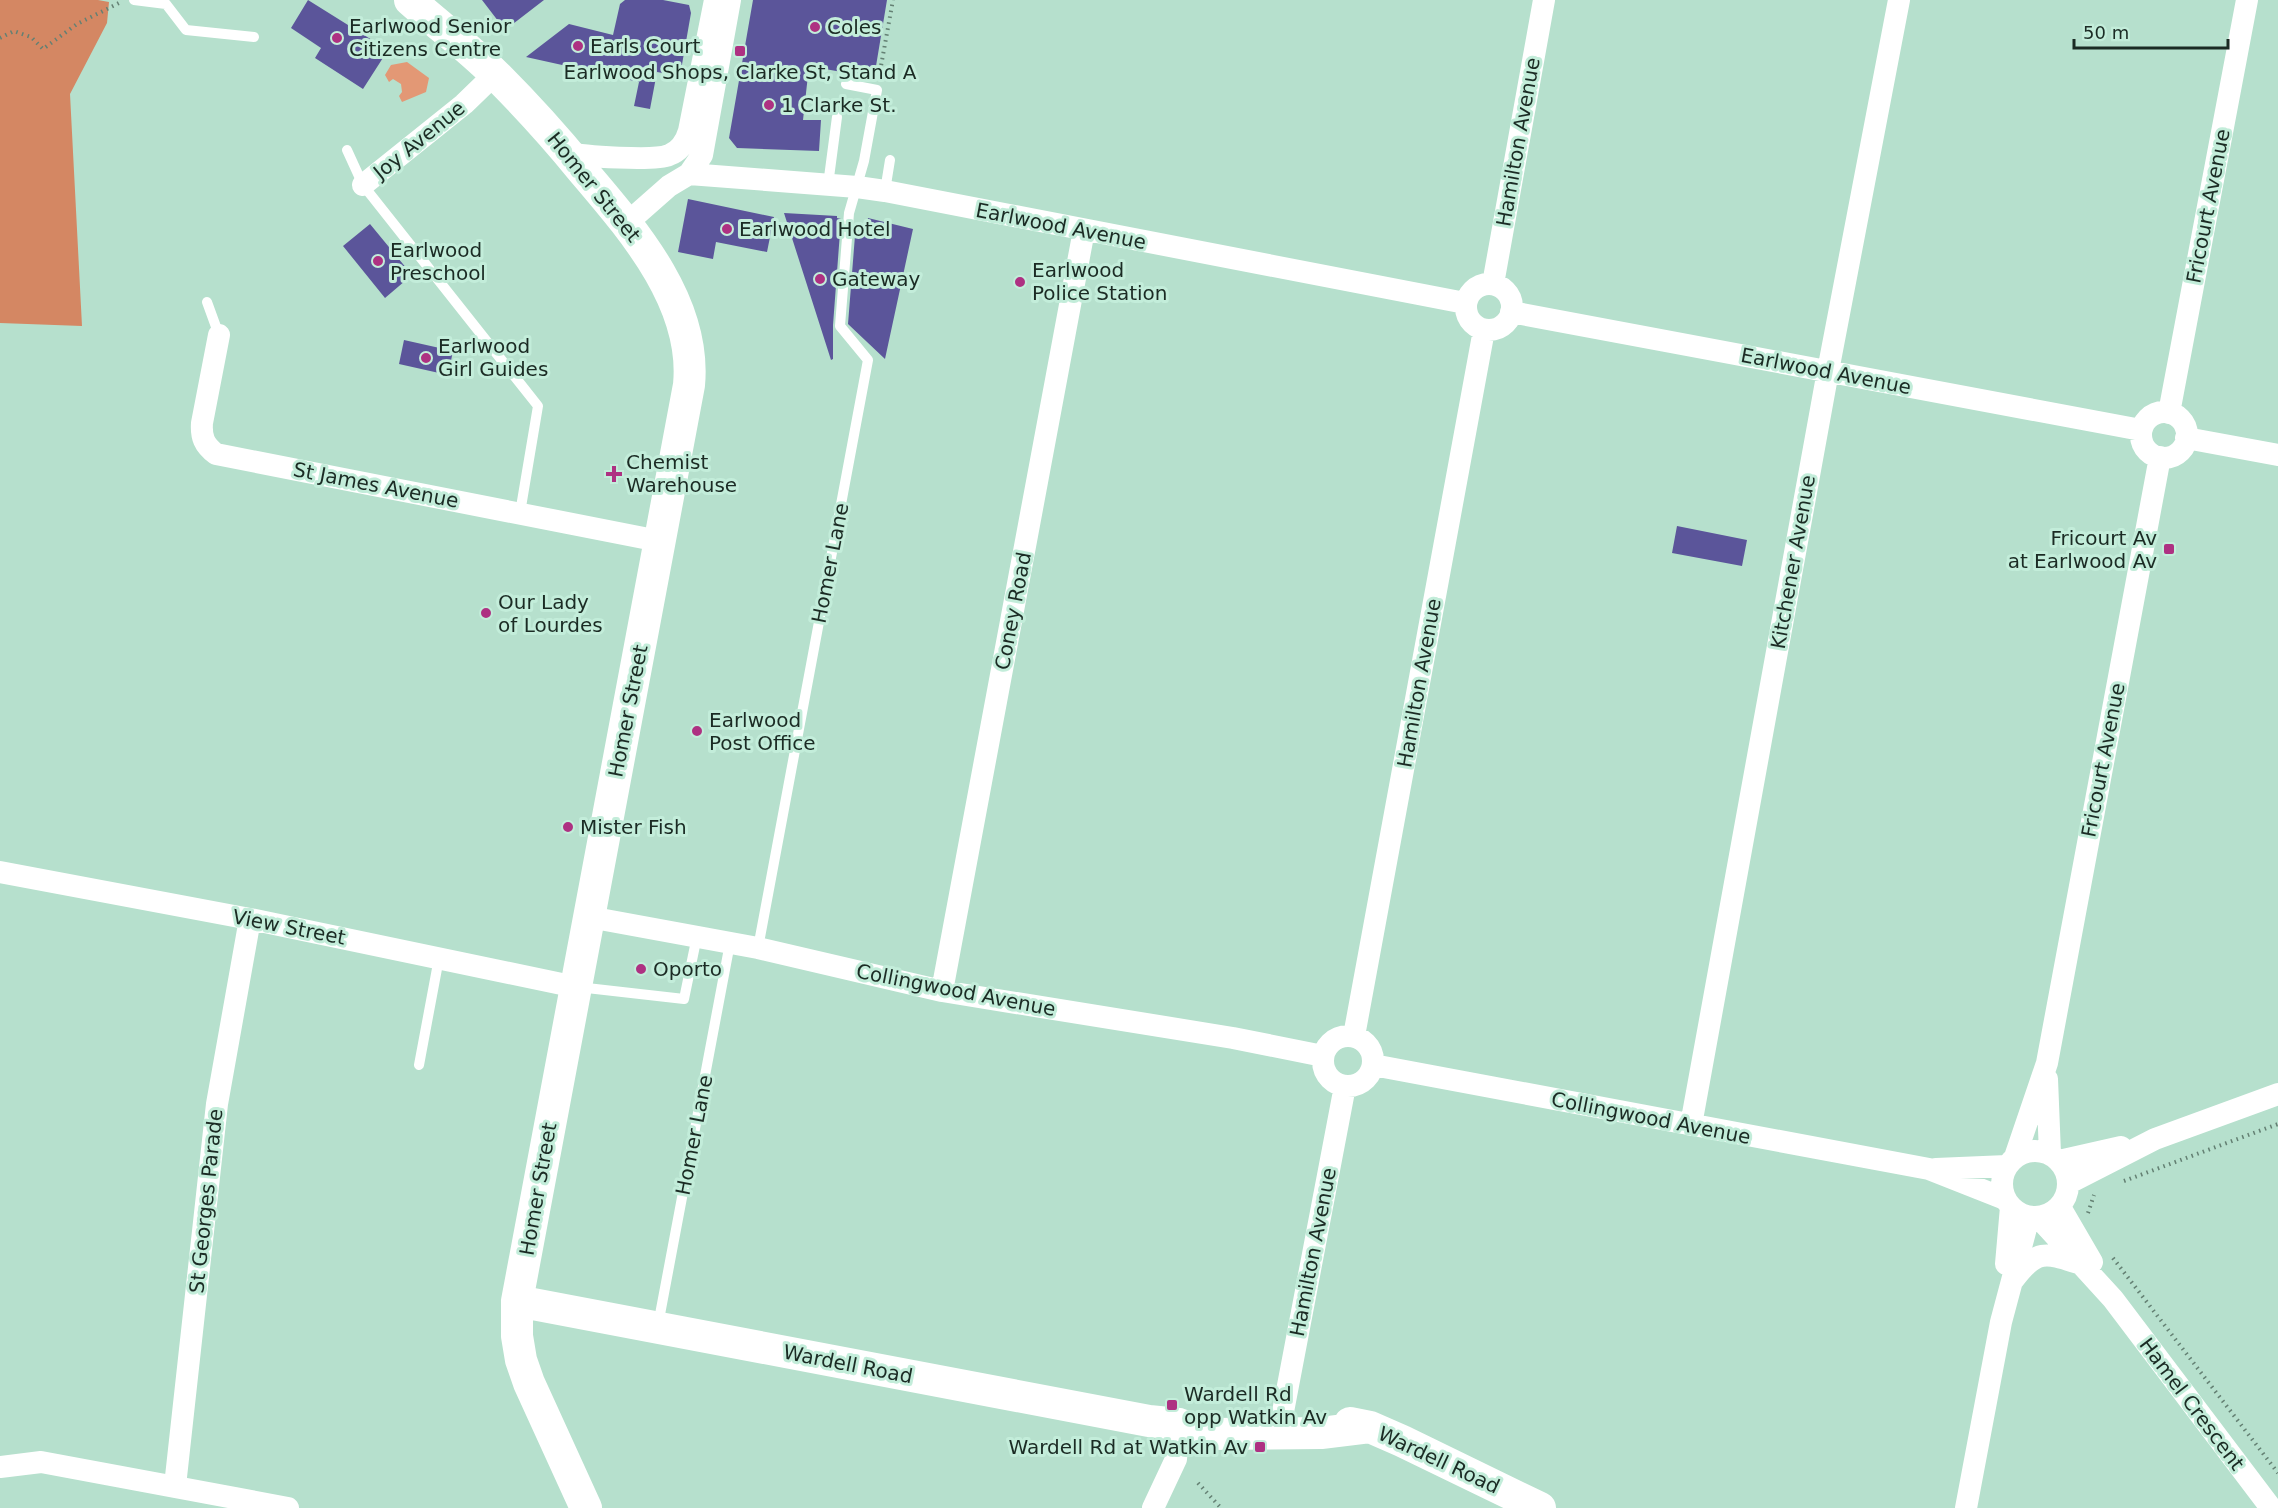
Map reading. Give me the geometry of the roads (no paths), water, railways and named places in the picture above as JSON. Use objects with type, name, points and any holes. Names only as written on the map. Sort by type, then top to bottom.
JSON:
[{"type":"main road","name":"Homer Street","points":[[410,0],[495,74],[567,152],[627,223],[666,286],[676,307],[686,334],[690,361],[688,385],[518,1301],[516,1336],[526,1376],[586,1508]]},
{"type":"main road","name":"Wardell Road","points":[[518,1301],[1138,1419],[1179,1424],[1207,1434],[1321,1433],[1370,1427]]},
{"type":"main road","name":"Wardell Road","points":[[1179,1424],[1204,1420],[1322,1417],[1370,1427],[1540,1508]]},
{"type":"street","points":[[627,223],[669,186],[689,174],[702,155],[705,94],[715,0]]},
{"type":"street","points":[[567,152],[589,157],[669,155],[685,142],[705,94],[730,0]]},
{"type":"street","name":"Hamilton Avenue","points":[[1492,284],[1544,0]]},
{"type":"street","name":"Kitchener Avenue","points":[[1691,1125],[1828,371],[1899,0]]},
{"type":"street","name":"Fricourt Avenue","points":[[2169,413],[2247,0]]},
{"type":"street","name":"Joy Avenue","points":[[363,185],[464,104],[495,74]]},
{"type":"street","name":"Earlwood Avenue","points":[[689,174],[885,191],[1465,303]]},
{"type":"street","name":"Coney Road","points":[[942,991],[1084,230]]},
{"type":"street","points":[[1492,284],[1500,286],[1510,297],[1512,312],[1504,325],[1498,329],[1484,330],[1471,323],[1467,317],[1465,303],[1472,290],[1478,286],[1492,284]]},
{"type":"street","name":"Earlwood Avenue","points":[[1512,312],[2142,430]]},
{"type":"street","name":"Hamilton Avenue","points":[[1354,1036],[1484,330]]},
{"type":"street","name":"St James Avenue","points":[[219,335],[201,435],[204,443],[216,454],[659,541]]},
{"type":"street","points":[[2169,413],[2184,424],[2186,438],[2182,447],[2175,454],[2160,457],[2145,447],[2141,436],[2142,430],[2143,424],[2151,415],[2169,413]]},
{"type":"street","points":[[2186,438],[2278,455]]},
{"type":"street","name":"Fricourt Avenue","points":[[2011,1161],[2047,1063],[2160,457]]},
{"type":"street","name":"View Street","points":[[0,872],[250,918],[576,987]]},
{"type":"street","name":"Collingwood Avenue","points":[[589,917],[758,948],[942,991],[1233,1038],[1323,1056]]},
{"type":"street","name":"St Georges Parade","points":[[175,1486],[217,1104],[250,918]]},
{"type":"street","points":[[1354,1036],[1361,1039],[1371,1050],[1373,1065],[1371,1073],[1360,1084],[1345,1086],[1330,1079],[1325,1072],[1323,1056],[1326,1048],[1338,1038],[1354,1036]]},
{"type":"street","name":"Fricourt Avenue","points":[[2047,1063],[2054,1157]]},
{"type":"street","name":"Collingwood Avenue","points":[[1373,1065],[1929,1169],[2021,1210]]},
{"type":"street","name":"Hamilton Avenue","points":[[1282,1417],[1345,1086]]},
{"type":"street","points":[[2068,1183],[2155,1139],[2278,1094]]},
{"type":"street","points":[[2054,1157],[2066,1170],[2067,1196],[2060,1207],[2050,1215],[2021,1210],[2002,1188],[2002,1176],[2011,1161],[2032,1151],[2054,1157],[2155,1139]]},
{"type":"street","name":"Collingwood Avenue","points":[[1929,1169],[2011,1161]]},
{"type":"street","name":"Hamel Crescent","points":[[2060,1207],[2113,1299]]},
{"type":"street","points":[[2001,1322],[2013,1281],[2021,1210]]},
{"type":"street","points":[[1965,1508],[2021,1210]]},
{"type":"street","name":"Hamel Crescent","points":[[2021,1210],[2082,1265],[2113,1299],[2271,1508]]},
{"type":"street","points":[[2013,1281],[2027,1263],[2041,1255],[2082,1265]]},
{"type":"street","points":[[1152,1508],[1176,1459],[1179,1424]]},
{"type":"street","points":[[0,1467],[41,1462],[288,1508]]},
{"type":"lane","points":[[134,0],[166,4],[186,30],[254,37]]},
{"type":"lane","points":[[846,84],[877,90],[857,187]]},
{"type":"lane","points":[[828,185],[837,117]]},
{"type":"lane","points":[[347,150],[363,185]]},
{"type":"lane","points":[[885,191],[890,160]]},
{"type":"lane","name":"Joy Avenue","points":[[363,185],[538,406],[520,513]]},
{"type":"lane","name":"Homer Lane","points":[[758,948],[868,360],[840,326],[849,213],[857,187]]},
{"type":"lane","points":[[207,302],[219,335]]},
{"type":"lane","points":[[576,987],[684,999],[697,936]]},
{"type":"lane","name":"Homer Lane","points":[[657,1328],[730,943]]},
{"type":"lane","points":[[419,1065],[439,957]]},
{"type":"place","name":"Coles","points":[[815,27]]},
{"type":"place","name":"Earlwood Senior Citizens Centre","points":[[337,38]]},
{"type":"place","name":"Earls Court","points":[[578,46]]},
{"type":"place","name":"Earlwood Shops, Clarke St, Stand A","points":[[740,51]]},
{"type":"place","name":"1 Clarke St.","points":[[769,105]]},
{"type":"place","name":"Earlwood Hotel","points":[[727,229]]},
{"type":"place","name":"Earlwood Preschool","points":[[378,261]]},
{"type":"place","name":"Gateway","points":[[820,279]]},
{"type":"place","name":"Earlwood Police Station","points":[[1020,282]]},
{"type":"place","name":"Earlwood Girl Guides","points":[[426,358]]},
{"type":"place","name":"Chemist Warehouse","points":[[614,474]]},
{"type":"place","name":"Fricourt Av at Earlwood Av","points":[[2169,549]]},
{"type":"place","name":"Our Lady of Lourdes","points":[[486,613]]},
{"type":"place","name":"Earlwood Post Office","points":[[697,731]]},
{"type":"place","name":"Mister Fish","points":[[568,827]]},
{"type":"place","name":"Oporto","points":[[641,969]]},
{"type":"place","name":"Wardell Rd opp Watkin Av","points":[[1172,1405]]},
{"type":"place","name":"Wardell Rd at Watkin Av","points":[[1260,1447]]}]
